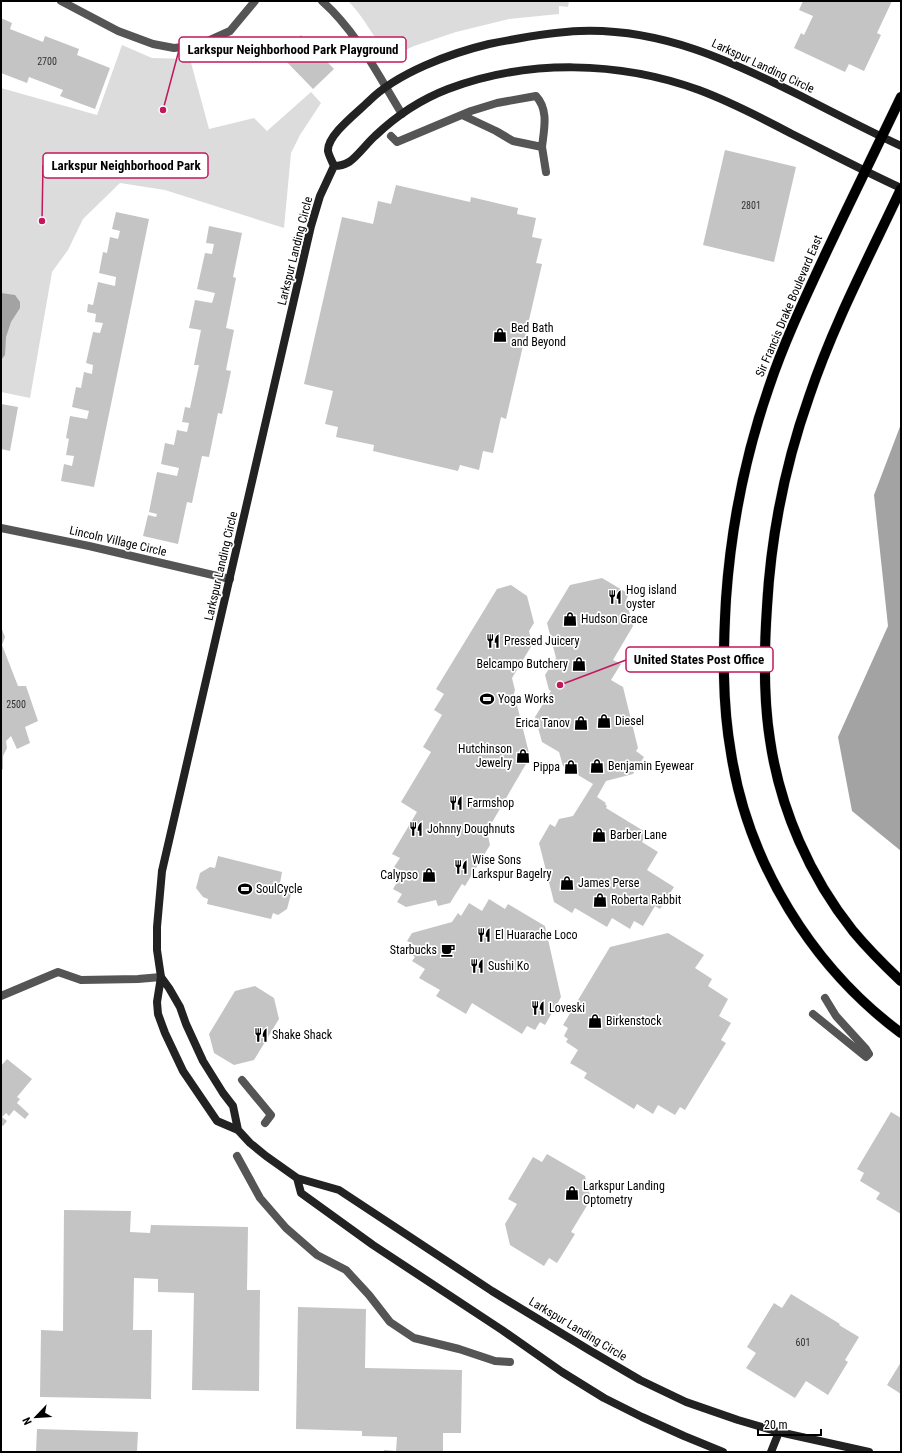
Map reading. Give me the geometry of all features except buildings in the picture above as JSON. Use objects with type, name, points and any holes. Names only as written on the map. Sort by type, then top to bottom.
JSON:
[{"type":"main road","name":"Larkspur Landing Circle","points":[[869,1452],[779,1432],[738,1420],[686,1402],[640,1380],[492,1291],[339,1190],[297,1178],[250,1143],[238,1130],[217,1121],[183,1071],[165,1033],[158,1014],[157,1002],[161,977],[157,950],[157,926],[162,871],[311,226],[320,196],[334,166],[328,150],[329,143],[349,119],[385,87],[427,64],[462,51],[518,38],[560,32],[581,31],[626,33],[671,41],[714,55],[765,78],[901,146]]},
{"type":"main road","points":[[334,166],[340,166],[351,161],[383,128],[402,114],[431,97],[449,89],[491,77],[537,69],[564,67],[617,70],[639,73],[700,90],[753,114],[901,189],[834,332],[816,375],[794,441],[772,548],[765,625],[764,671],[771,748],[780,786],[795,830],[815,872],[839,912],[868,949],[901,981]]},
{"type":"main road","name":"Sir Francis Drake Boulevard East","points":[[901,97],[794,322],[755,431],[740,491],[732,544],[724,638],[724,686],[728,733],[736,779],[748,824],[766,867],[789,909],[830,966],[862,1001],[901,1033]]},
{"type":"main road","name":"Larkspur Landing Circle","points":[[161,977],[180,1007],[203,1061],[233,1106],[238,1130]]},
{"type":"main road","points":[[297,1178],[301,1193],[320,1207],[373,1245],[562,1372],[604,1398],[642,1417],[723,1452]]},
{"type":"main road","points":[[771,1452],[779,1432]]},
{"type":"street","points":[[61,1],[118,31],[153,44],[174,48],[199,46],[230,31],[255,1]]},
{"type":"street","points":[[322,1],[334,11],[349,30],[402,114]]},
{"type":"street","points":[[391,136],[397,142],[462,115],[497,104],[536,96],[542,102],[545,114],[542,147],[546,172]]},
{"type":"street","points":[[462,115],[513,141],[542,147]]},
{"type":"street","name":"Lincoln Village Circle","points":[[1,528],[90,546],[230,579]]},
{"type":"street","points":[[1,996],[58,972],[81,980],[161,977]]},
{"type":"street","points":[[813,1014],[866,1057],[868,1054],[866,1049],[836,1016],[825,998]]},
{"type":"street","points":[[242,1080],[271,1115],[265,1123]]},
{"type":"street","points":[[237,1156],[260,1198],[286,1228],[317,1255],[346,1270],[390,1322],[414,1338],[459,1349],[495,1361],[510,1362]]},
{"type":"shaded area","points":[[348,1],[569,1],[568,7],[559,6],[559,14],[509,19],[456,32],[414,46],[399,53],[387,52],[359,13]]},
{"type":"shaded area","points":[[122,45],[152,58],[190,59],[209,129],[254,118],[267,131],[311,92],[321,103],[300,135],[291,153],[284,228],[165,190],[120,183],[83,219],[68,250],[52,272],[30,398],[1,392],[1,88],[97,115]]},
{"type":"shaded area","points":[[1,293],[15,295],[20,302],[20,308],[11,322],[6,337],[5,355],[1,360]]},
{"type":"shaded area","points":[[901,424],[901,851],[852,811],[838,737],[888,626],[874,495]]},
{"type":"place","name":"Larkspur Neighborhood Park Playground","points":[[163,110]]},
{"type":"place","name":"Larkspur Neighborhood Park","points":[[42,221]]},
{"type":"place","name":"Bed Bath and Beyond","points":[[500,335]]},
{"type":"place","name":"Hog island oyster","points":[[615,597]]},
{"type":"place","name":"Hudson Grace","points":[[570,619]]},
{"type":"place","name":"Pressed Juicery","points":[[493,641]]},
{"type":"place","name":"Belcampo Butchery","points":[[579,664]]},
{"type":"place","name":"United States Post Office","points":[[560,685]]},
{"type":"place","name":"Yoga Works","points":[[487,699]]},
{"type":"place","name":"Diesel","points":[[604,721]]},
{"type":"place","name":"Erica Tanov","points":[[581,723]]},
{"type":"place","name":"Hutchinson Jewelry","points":[[523,756]]},
{"type":"place","name":"Benjamin Eyewear","points":[[597,766]]},
{"type":"place","name":"Pippa","points":[[571,767]]},
{"type":"place","name":"Farmshop","points":[[456,803]]},
{"type":"place","name":"Johnny Doughnuts","points":[[416,829]]},
{"type":"place","name":"Barber Lane","points":[[599,835]]},
{"type":"place","name":"Wise Sons Larkspur Bagelry","points":[[461,867]]},
{"type":"place","name":"Calypso","points":[[429,875]]},
{"type":"place","name":"James Perse","points":[[567,883]]},
{"type":"place","name":"SoulCycle","points":[[245,889]]},
{"type":"place","name":"Roberta Rabbit","points":[[600,900]]},
{"type":"place","name":"El Huarache Loco","points":[[484,935]]},
{"type":"place","name":"Starbucks","points":[[448,950]]},
{"type":"place","name":"Sushi Ko","points":[[477,966]]},
{"type":"place","name":"Loveski","points":[[538,1008]]},
{"type":"place","name":"Birkenstock","points":[[595,1021]]},
{"type":"place","name":"Shake Shack","points":[[261,1035]]},
{"type":"place","name":"Larkspur Landing Optometry","points":[[572,1193]]}]
